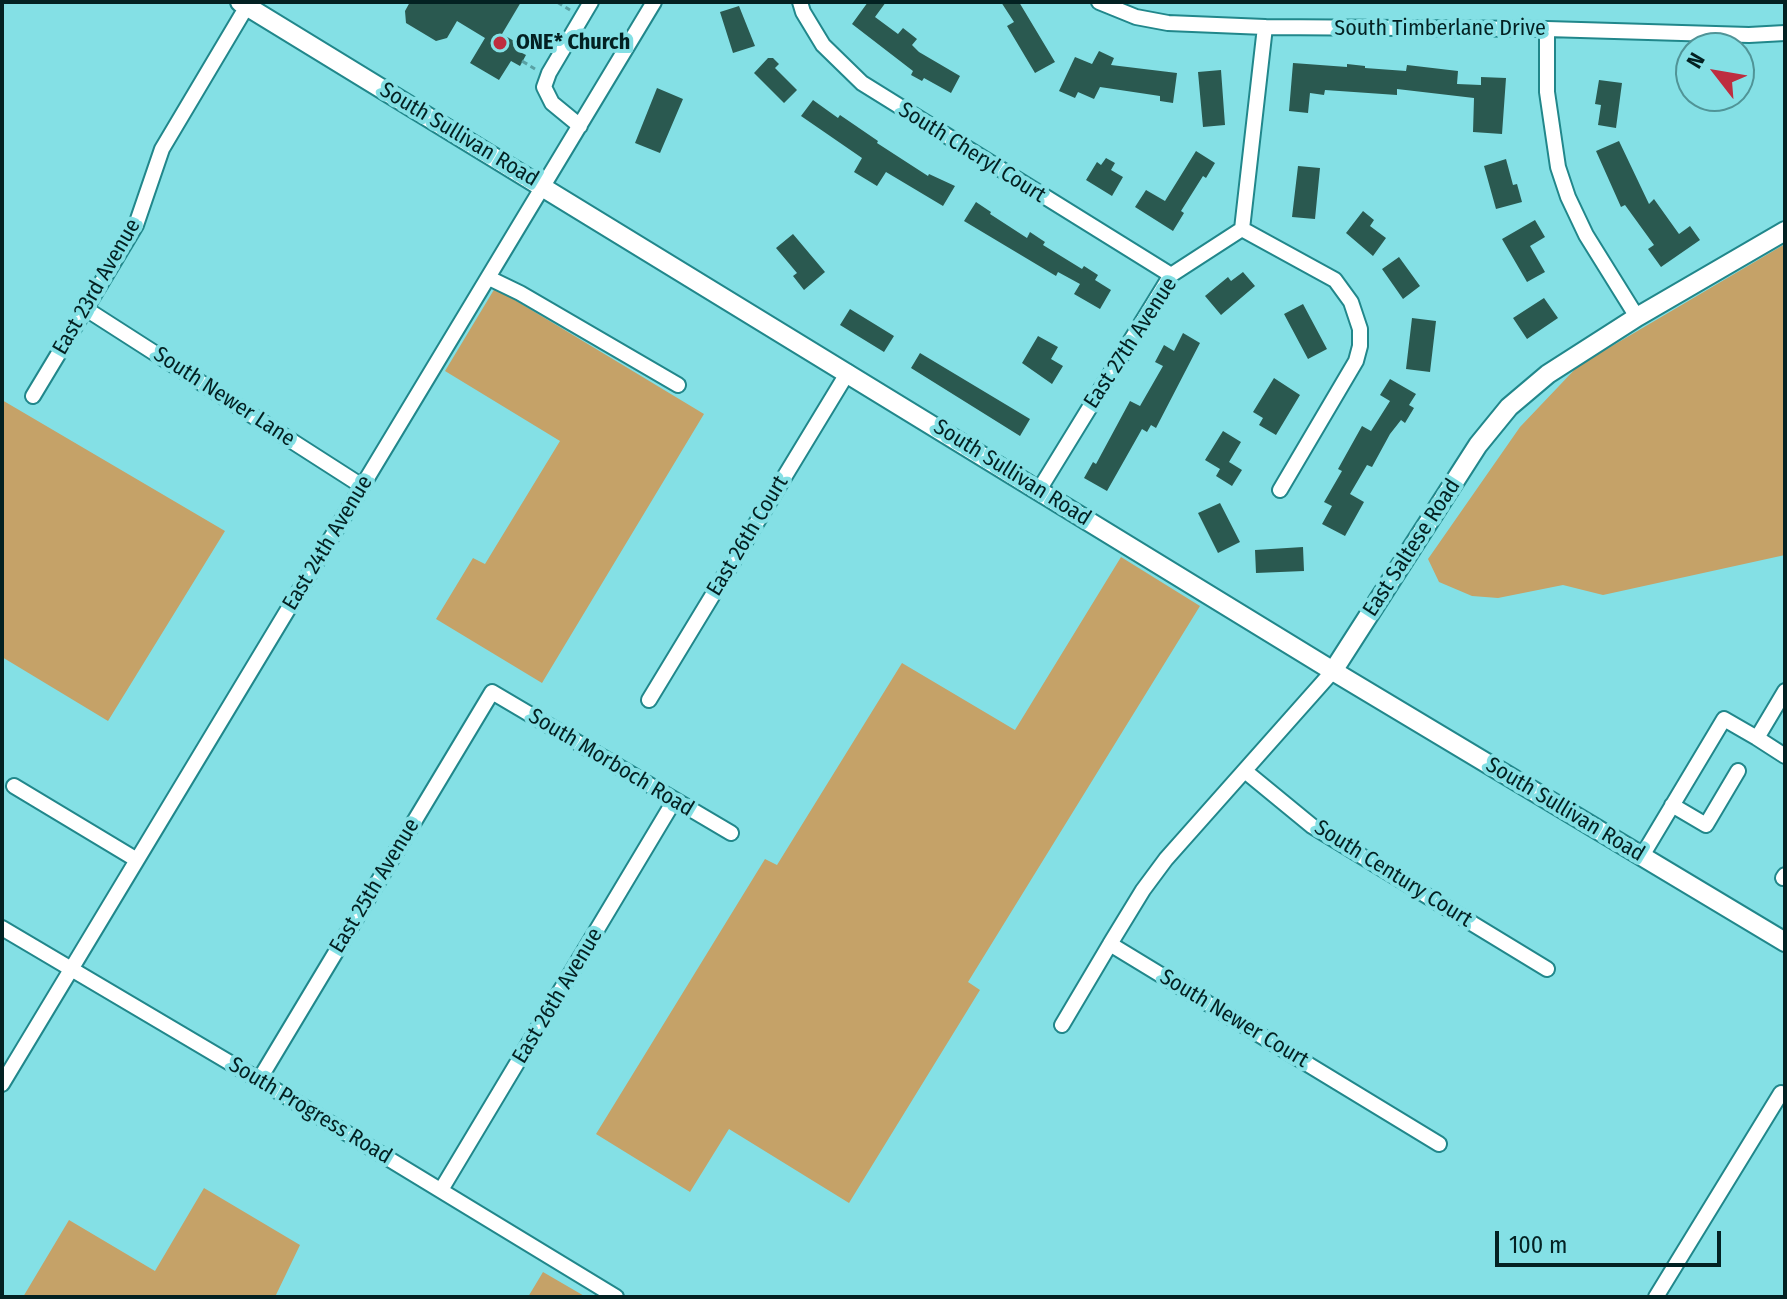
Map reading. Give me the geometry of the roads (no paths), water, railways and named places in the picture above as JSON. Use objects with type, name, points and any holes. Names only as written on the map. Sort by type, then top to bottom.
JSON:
[{"type":"main road","name":"South Sullivan Road","points":[[243,4],[1333,671],[1785,942]]},
{"type":"main road","name":"East Saltese Road","points":[[1333,671],[1494,423],[1509,407],[1548,374],[1637,317],[1785,231]]},
{"type":"street","points":[[580,126],[552,103],[544,87],[591,2]]},
{"type":"street","name":"East 24th Avenue","points":[[2,1084],[654,2]]},
{"type":"street","name":"South Cheryl Court","points":[[800,2],[823,45],[862,83],[1171,275]]},
{"type":"street","name":"South Timberlane Drive","points":[[1099,2],[1136,17],[1168,23],[1749,35],[1785,33]]},
{"type":"street","name":"East 23rd Avenue","points":[[33,396],[136,225],[162,149],[243,4]]},
{"type":"street","points":[[1265,27],[1242,229],[1335,280],[1351,302],[1360,329],[1356,361],[1280,490]]},
{"type":"street","points":[[1547,29],[1547,92],[1558,167],[1586,235],[1637,317]]},
{"type":"street","name":"East 27th Avenue","points":[[1039,490],[1171,275],[1242,229]]},
{"type":"street","points":[[489,278],[678,385]]},
{"type":"street","name":"South Newer Lane","points":[[86,309],[362,486]]},
{"type":"street","name":"East 26th Court","points":[[649,700],[848,372]]},
{"type":"street","name":"East Saltese Road","points":[[1110,944],[1166,859],[1333,671]]},
{"type":"street","points":[[1757,738],[1785,691]]},
{"type":"street","name":"South Morboch Road","points":[[492,692],[731,833]]},
{"type":"street","name":"East 25th Avenue","points":[[259,1080],[492,692]]},
{"type":"street","points":[[1642,856],[1724,719],[1785,756]]},
{"type":"street","name":"South Century Court","points":[[1245,771],[1312,826],[1547,969]]},
{"type":"street","points":[[1672,805],[1706,825],[1738,771]]},
{"type":"street","points":[[14,786],[137,860]]},
{"type":"street","name":"East 26th Avenue","points":[[441,1190],[674,801]]},
{"type":"street","name":"South Progress Road","points":[[2,928],[616,1297]]},
{"type":"street","points":[[1062,1025],[1110,944]]},
{"type":"street","name":"South Newer Court","points":[[1110,944],[1439,1144]]},
{"type":"street","points":[[1656,1297],[1781,1093]]},
{"type":"place","name":"ONE* Church","points":[[500,43]]}]
